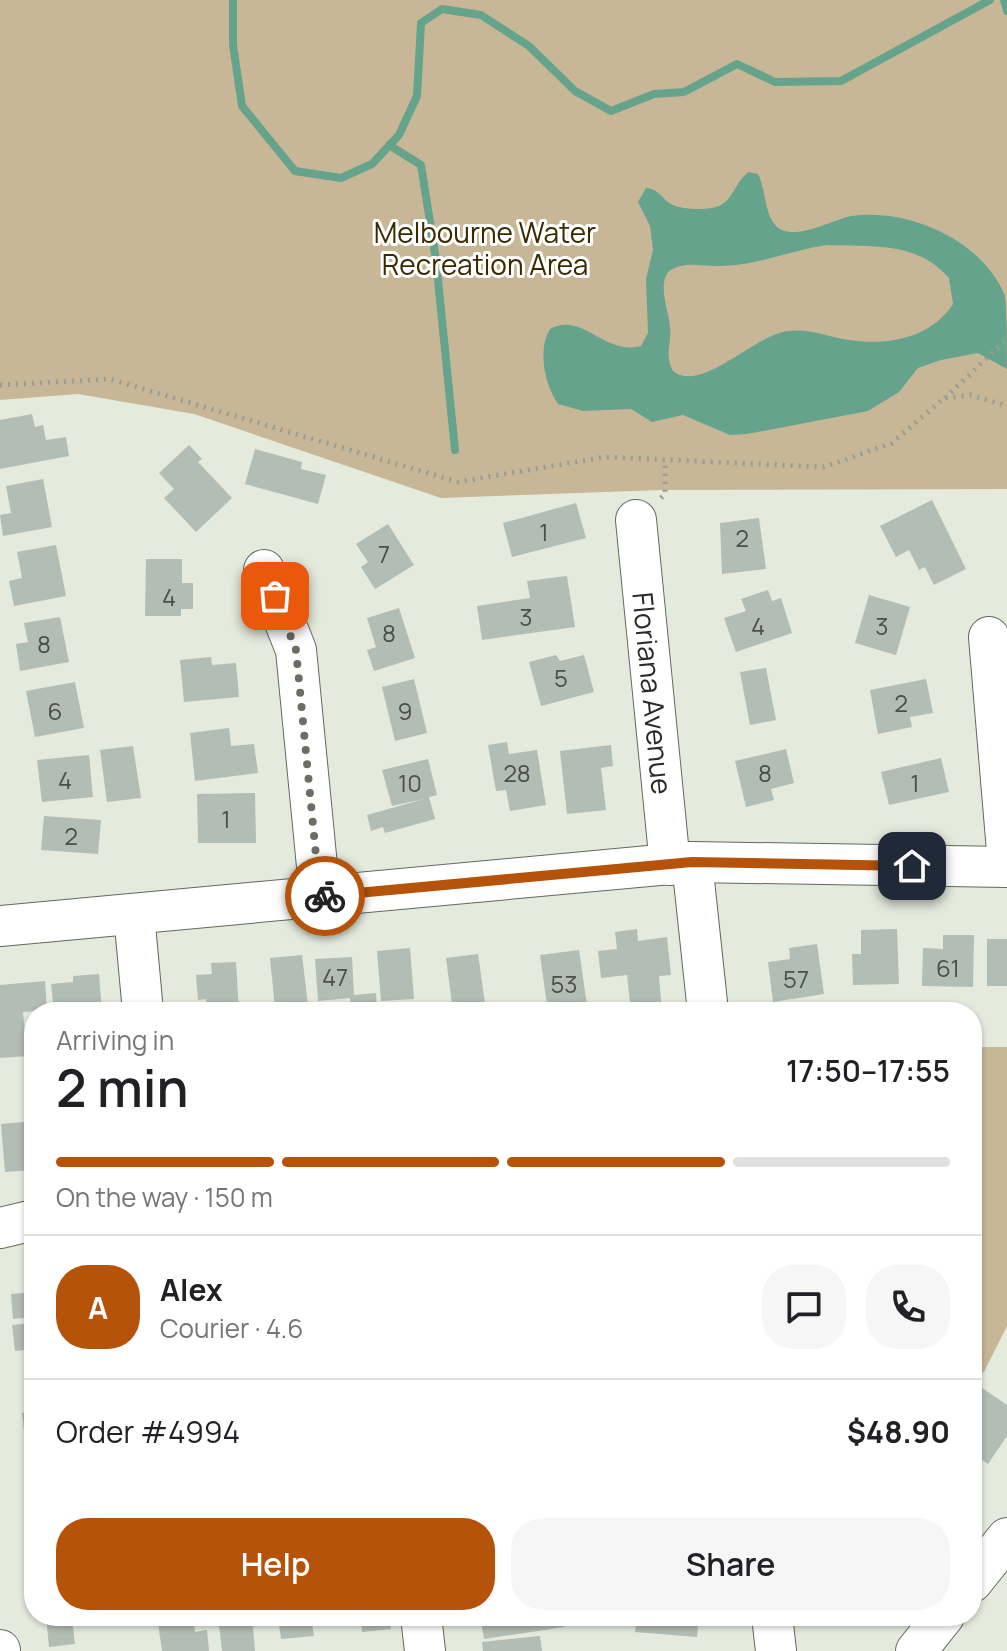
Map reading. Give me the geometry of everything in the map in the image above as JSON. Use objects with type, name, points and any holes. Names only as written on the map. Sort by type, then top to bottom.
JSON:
[{"type":"street","name":"Floriana Avenue","points":[[636,520],[681,864],[706,1002]]},
{"type":"street","points":[[264,570],[296,650],[320,897]]},
{"type":"street","points":[[989,637],[1007,851]]},
{"type":"street","points":[[0,926],[681,864],[1007,867]]},
{"type":"street","points":[[134,914],[142,1002]]},
{"type":"street","points":[[0,1228],[24,1222]]},
{"type":"street","points":[[982,1569],[1007,1538]]},
{"type":"street","points":[[422,1626],[425,1651]]},
{"type":"street","points":[[773,1626],[776,1651]]},
{"type":"street","points":[[916,1651],[936,1626]]},
{"type":"path","points":[[0,385],[110,379],[458,482],[605,457],[824,467],[892,443],[1007,339]]},
{"type":"path","points":[[944,398],[971,395],[1007,406]]},
{"type":"green space","name":"Melbourne Water Recreation Area","points":[[0,0],[1007,0],[1007,489],[661,490],[441,498],[194,414],[78,394],[0,400]]},
{"type":"green space","points":[[982,1047],[1007,1047],[1007,1326],[984,1372]]},
{"type":"shaded area","points":[[749,172],[758,174],[769,215],[776,226],[784,231],[803,231],[852,216],[874,215],[920,223],[962,244],[980,259],[1005,296],[1007,369],[978,353],[941,360],[918,368],[899,392],[868,411],[747,434],[730,435],[683,415],[652,422],[631,409],[583,411],[558,404],[544,368],[544,347],[550,329],[573,325],[616,345],[628,347],[641,346],[648,333],[646,279],[653,250],[650,226],[638,202],[646,188],[654,190],[676,206],[710,208],[725,202]],"holes":[[[827,245],[893,248],[923,258],[949,278],[953,304],[933,325],[907,337],[864,342],[788,331],[760,342],[713,370],[685,376],[673,371],[669,359],[670,327],[664,291],[669,271],[686,265],[744,264]]]},
{"type":"building","points":[[32,414],[35,427],[43,425],[46,440],[66,437],[69,456],[0,469],[0,420]]},
{"type":"building","points":[[189,445],[202,459],[198,462],[232,498],[196,532],[164,498],[174,489],[159,473]]},
{"type":"building","points":[[255,449],[302,462],[301,469],[326,475],[318,504],[245,484]]},
{"type":"building","points":[[43,479],[52,527],[3,536],[0,515],[11,513],[6,486]]},
{"type":"building","points":[[932,500],[966,569],[934,585],[925,567],[919,570],[909,550],[896,557],[880,526]]},
{"type":"building","points":[[576,503],[586,538],[512,557],[503,523]]},
{"type":"building","points":[[759,518],[766,569],[722,574],[720,523]]},
{"type":"building","points":[[388,524],[414,565],[375,589],[361,567],[368,562],[356,544]]},
{"type":"building","points":[[56,545],[66,596],[14,606],[9,581],[22,578],[17,552]]},
{"type":"building","points":[[146,559],[182,559],[182,583],[193,583],[193,609],[181,609],[181,616],[145,616]]},
{"type":"building","points":[[567,576],[575,627],[482,640],[477,606],[530,598],[527,581]]},
{"type":"building","points":[[768,590],[772,601],[781,598],[792,633],[736,652],[724,618],[746,611],[741,599]]},
{"type":"building","points":[[869,595],[910,607],[896,655],[855,643]]},
{"type":"building","points":[[399,608],[415,658],[374,671],[367,650],[376,647],[367,618]]},
{"type":"building","points":[[60,617],[69,662],[20,671],[16,644],[28,642],[24,623]]},
{"type":"building","points":[[556,655],[560,661],[584,655],[594,692],[541,706],[529,662]]},
{"type":"building","points":[[211,657],[212,665],[236,663],[239,697],[184,702],[180,660]]},
{"type":"building","points":[[766,668],[776,720],[750,725],[740,672]]},
{"type":"building","points":[[414,679],[427,733],[395,741],[382,687]]},
{"type":"building","points":[[926,679],[933,713],[910,717],[912,727],[878,734],[870,690]]},
{"type":"building","points":[[75,682],[84,728],[35,737],[26,691]]},
{"type":"building","points":[[229,728],[231,746],[254,744],[258,773],[195,781],[190,733]]},
{"type":"building","points":[[507,742],[509,754],[537,750],[546,805],[510,811],[506,790],[496,791],[488,745]]},
{"type":"building","points":[[611,745],[613,766],[601,768],[606,810],[567,814],[560,751]]},
{"type":"building","points":[[133,746],[141,798],[107,802],[100,750]]},
{"type":"building","points":[[786,749],[794,783],[771,789],[774,800],[746,807],[735,761]]},
{"type":"building","points":[[89,755],[93,797],[42,802],[37,760]]},
{"type":"building","points":[[941,758],[949,792],[889,805],[881,772]]},
{"type":"building","points":[[428,759],[437,795],[429,797],[435,819],[385,833],[383,827],[371,831],[367,815],[424,799],[392,806],[382,770]]},
{"type":"building","points":[[255,793],[256,843],[198,843],[197,794]]},
{"type":"building","points":[[44,816],[101,820],[98,854],[41,850]]},
{"type":"building","points":[[637,929],[638,941],[667,937],[671,975],[659,976],[661,1002],[630,1002],[627,975],[601,978],[598,951],[617,949],[615,932]]},
{"type":"building","points":[[897,929],[899,984],[853,985],[852,954],[861,954],[861,930]]},
{"type":"building","points":[[943,935],[974,935],[973,987],[922,986],[923,948],[943,949]]},
{"type":"building","points":[[987,939],[1007,939],[1007,986],[987,986]]},
{"type":"building","points":[[817,944],[824,994],[773,1002],[768,962],[790,959],[789,948]]},
{"type":"building","points":[[410,948],[414,999],[381,1001],[377,951]]},
{"type":"building","points":[[579,950],[587,1002],[547,1002],[540,955]]},
{"type":"building","points":[[478,954],[485,1002],[452,1002],[446,958]]},
{"type":"building","points":[[302,955],[308,1002],[274,1002],[270,958]]},
{"type":"building","points":[[352,957],[354,995],[376,993],[376,1002],[350,1002],[350,998],[318,1001],[315,959]]},
{"type":"building","points":[[236,962],[238,1002],[198,1000],[196,975],[212,974],[211,963]]},
{"type":"building","points":[[99,974],[101,1002],[53,1002],[51,984],[73,982],[73,976]]},
{"type":"building","points":[[45,981],[46,1002],[24,1002],[24,1056],[0,1058],[0,985]]},
{"type":"building","points":[[24,1122],[24,1171],[5,1172],[1,1124]]},
{"type":"building","points":[[24,1293],[24,1318],[13,1319],[11,1294]]},
{"type":"building","points":[[24,1324],[24,1350],[15,1351],[12,1325]]},
{"type":"building","points":[[982,1388],[1007,1405],[1007,1436],[988,1464],[982,1460]]},
{"type":"building","points":[[47,1626],[73,1626],[75,1644],[49,1647]]},
{"type":"building","points":[[158,1626],[194,1626],[195,1632],[207,1630],[209,1651],[162,1651]]},
{"type":"building","points":[[219,1626],[253,1626],[255,1651],[222,1651]]},
{"type":"building","points":[[279,1626],[312,1626],[314,1636],[281,1639]]},
{"type":"building","points":[[362,1626],[391,1626],[391,1629],[362,1632]]},
{"type":"building","points":[[482,1626],[564,1627],[484,1639]]},
{"type":"building","points":[[636,1626],[698,1626],[697,1637],[635,1632]]},
{"type":"building","points":[[540,1636],[542,1651],[483,1651],[482,1642]]},
{"type":"waterway","points":[[233,0],[233,45],[242,106],[295,171],[341,178],[372,164],[399,135],[417,96],[421,23],[442,9],[481,15],[529,46],[575,91],[611,111],[654,94],[684,92],[737,64],[775,82],[841,81],[990,0]]},
{"type":"waterway","points":[[1004,0],[1007,11]]},
{"type":"waterway","points":[[389,145],[421,165],[436,260],[455,450]]},
{"type":"way so far","points":[[275,596],[296,650],[320,897],[325,896]]},
{"type":"route","points":[[325,896],[692,862],[912,866]]}]
